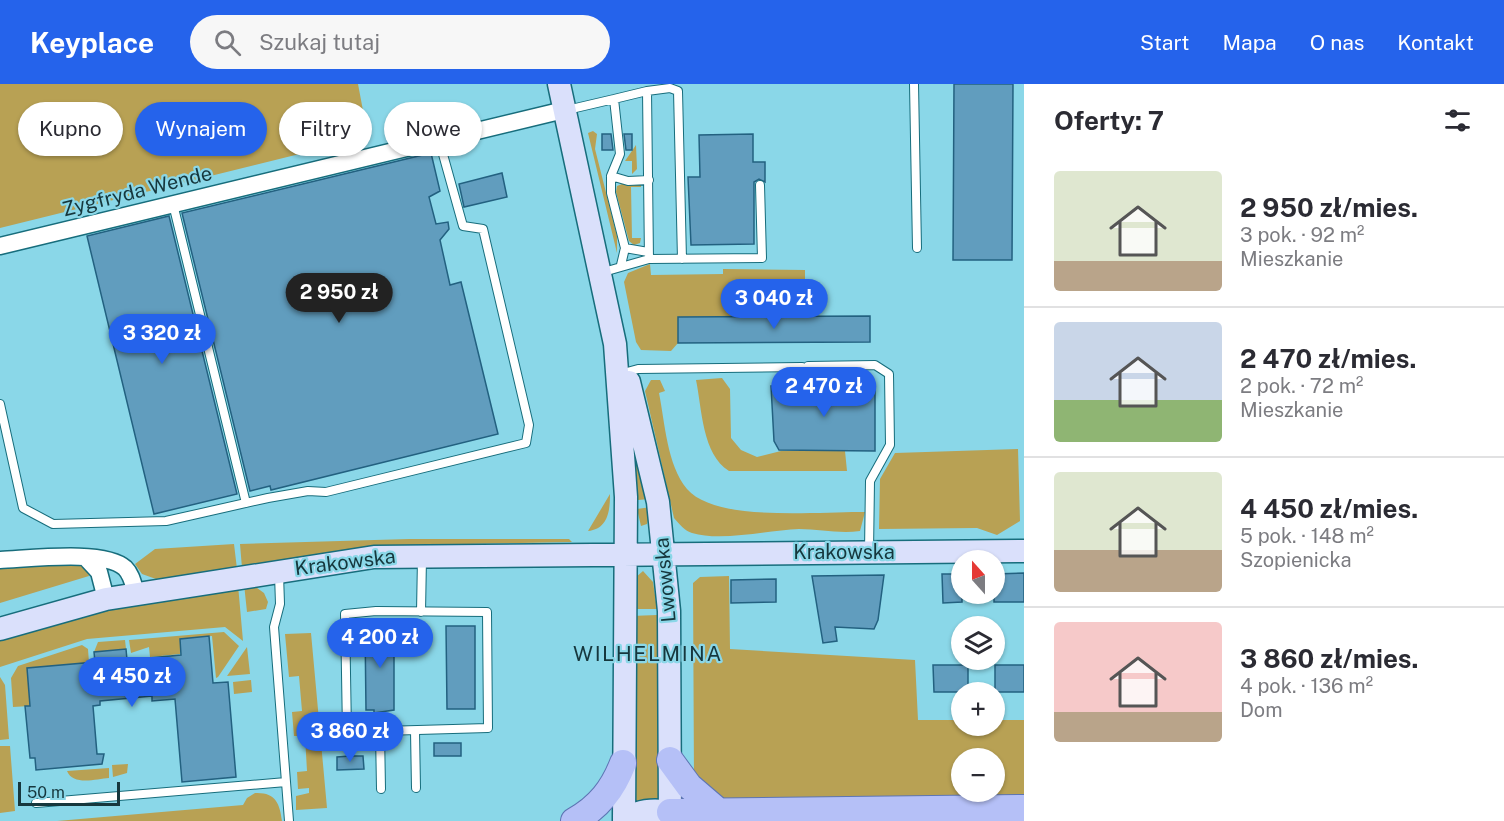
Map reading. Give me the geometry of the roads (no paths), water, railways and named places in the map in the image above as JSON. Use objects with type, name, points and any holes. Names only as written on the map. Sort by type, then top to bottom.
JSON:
[{"type":"main road","points":[[670,760],[689,786],[717,810]]},
{"type":"main road","points":[[574,821],[591,812],[610,791],[623,763]]},
{"type":"main road","points":[[666,818],[717,810],[1024,808]]},
{"type":"street","name":"Lwowska","points":[[559,84],[615,344],[626,486],[624,821]]},
{"type":"street","name":"Zygfryda Wende","points":[[482,130],[564,110]]},
{"type":"street","name":"Zygfryda Wende","points":[[0,246],[384,153]]},
{"type":"street","name":"Lwowska","points":[[615,344],[627,372],[658,502],[664,554],[669,611],[670,760],[666,818]]},
{"type":"street","name":"Krakowska","points":[[0,629],[106,599],[136,593],[375,557],[1024,551]]},
{"type":"street","points":[[86,558],[99,572],[106,599]]},
{"type":"street","points":[[0,560],[107,559],[124,568],[132,577],[136,593]]},
{"type":"street","points":[[624,821],[633,813],[658,810],[666,818]]},
{"type":"lane","points":[[914,84],[916,248]]},
{"type":"lane","points":[[564,110],[670,87],[678,91],[682,259]]},
{"type":"lane","points":[[647,91],[648,256]]},
{"type":"lane","points":[[614,99],[620,154],[611,176],[611,193],[625,248],[621,266]]},
{"type":"lane","points":[[0,404],[23,508],[53,524],[166,521],[308,491],[326,492],[526,443],[530,425],[483,229],[463,226],[443,156]]},
{"type":"lane","points":[[611,176],[628,180],[649,180]]},
{"type":"lane","points":[[625,248],[648,256],[682,259],[762,258],[760,185]]},
{"type":"lane","points":[[173,204],[246,503]]},
{"type":"lane","points":[[599,273],[648,256]]},
{"type":"lane","points":[[627,372],[638,369],[875,365],[889,374],[890,445],[870,481],[869,552]]},
{"type":"lane","points":[[421,612],[422,555]]},
{"type":"lane","points":[[279,570],[280,604],[274,627],[289,821]]},
{"type":"lane","points":[[421,612],[487,612],[488,728],[347,732],[345,614],[421,612]]},
{"type":"lane","points":[[415,731],[416,788]]},
{"type":"lane","points":[[380,732],[381,789]]},
{"type":"lane","points":[[36,803],[286,782]]},
{"type":"district","name":"WILHELMINA","points":[[648,653]]}]
